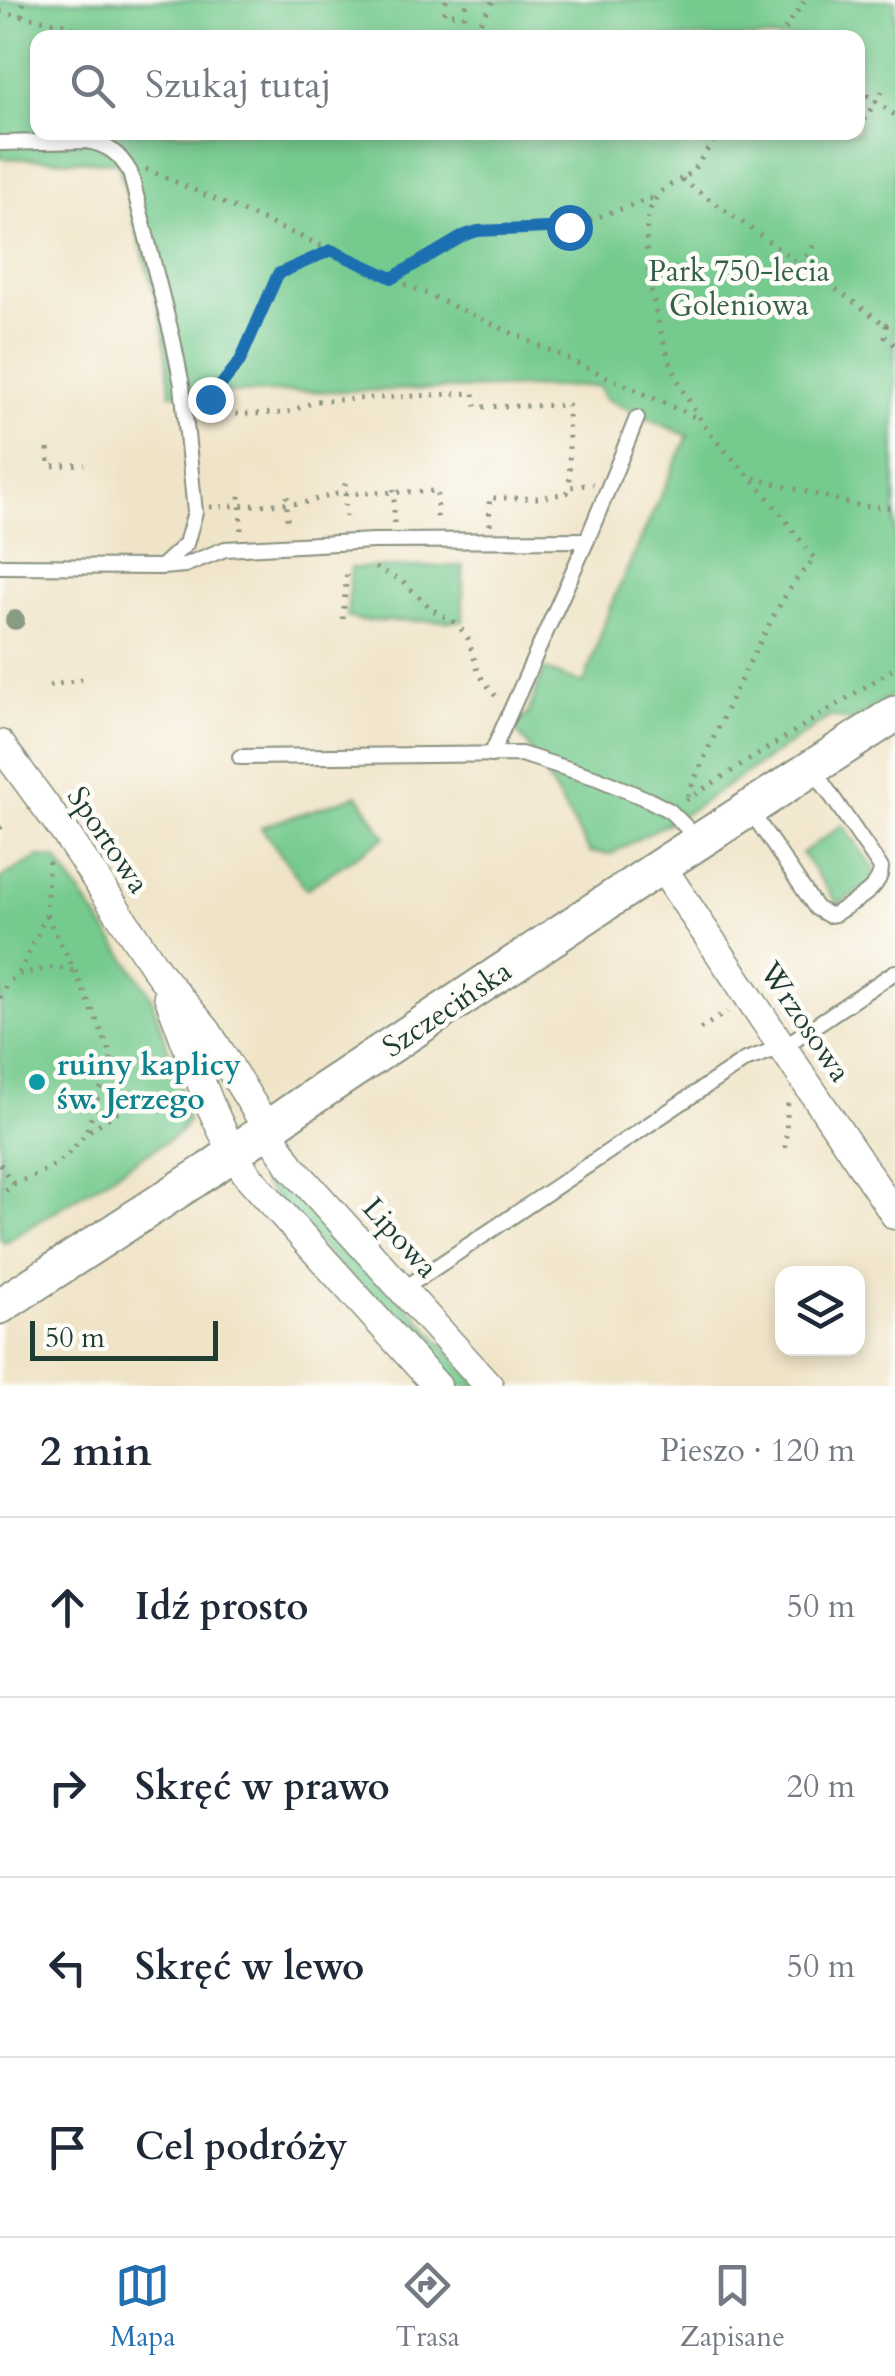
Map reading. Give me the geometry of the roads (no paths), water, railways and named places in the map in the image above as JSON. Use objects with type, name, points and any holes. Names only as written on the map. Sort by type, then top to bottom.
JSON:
[{"type":"street","name":"Szczecińska","points":[[0,1306],[894,716]]},
{"type":"street","name":"Sportowa","points":[[0,744],[66,834],[160,975],[207,1031],[268,1129]]},
{"type":"street","name":"Wrzosowa","points":[[662,866],[895,1215]]},
{"type":"street","name":"Sportowa","points":[[160,975],[232,1153]]},
{"type":"street","name":"Lipowa","points":[[268,1129],[290,1165],[489,1386]]},
{"type":"street","points":[[232,1153],[294,1229],[436,1386]]},
{"type":"lane","points":[[0,143],[101,144],[122,158],[130,172],[174,340],[195,512],[186,544],[162,567]]},
{"type":"lane","points":[[490,755],[637,418]]},
{"type":"lane","points":[[0,566],[162,567],[185,565],[225,548],[373,541],[587,540]]},
{"type":"lane","points":[[240,757],[521,754],[597,778],[670,811],[700,842]]},
{"type":"lane","points":[[750,809],[816,908],[835,914],[875,886],[882,875],[881,868],[813,768]]},
{"type":"lane","points":[[402,1290],[745,1060],[783,1046],[895,972]]},
{"type":"place","name":"ruiny kaplicy św. Jerzego","points":[[37,1082]]},
{"type":"park label","name":"Park 750-lecia Goleniowa","points":[[739,288]]}]
